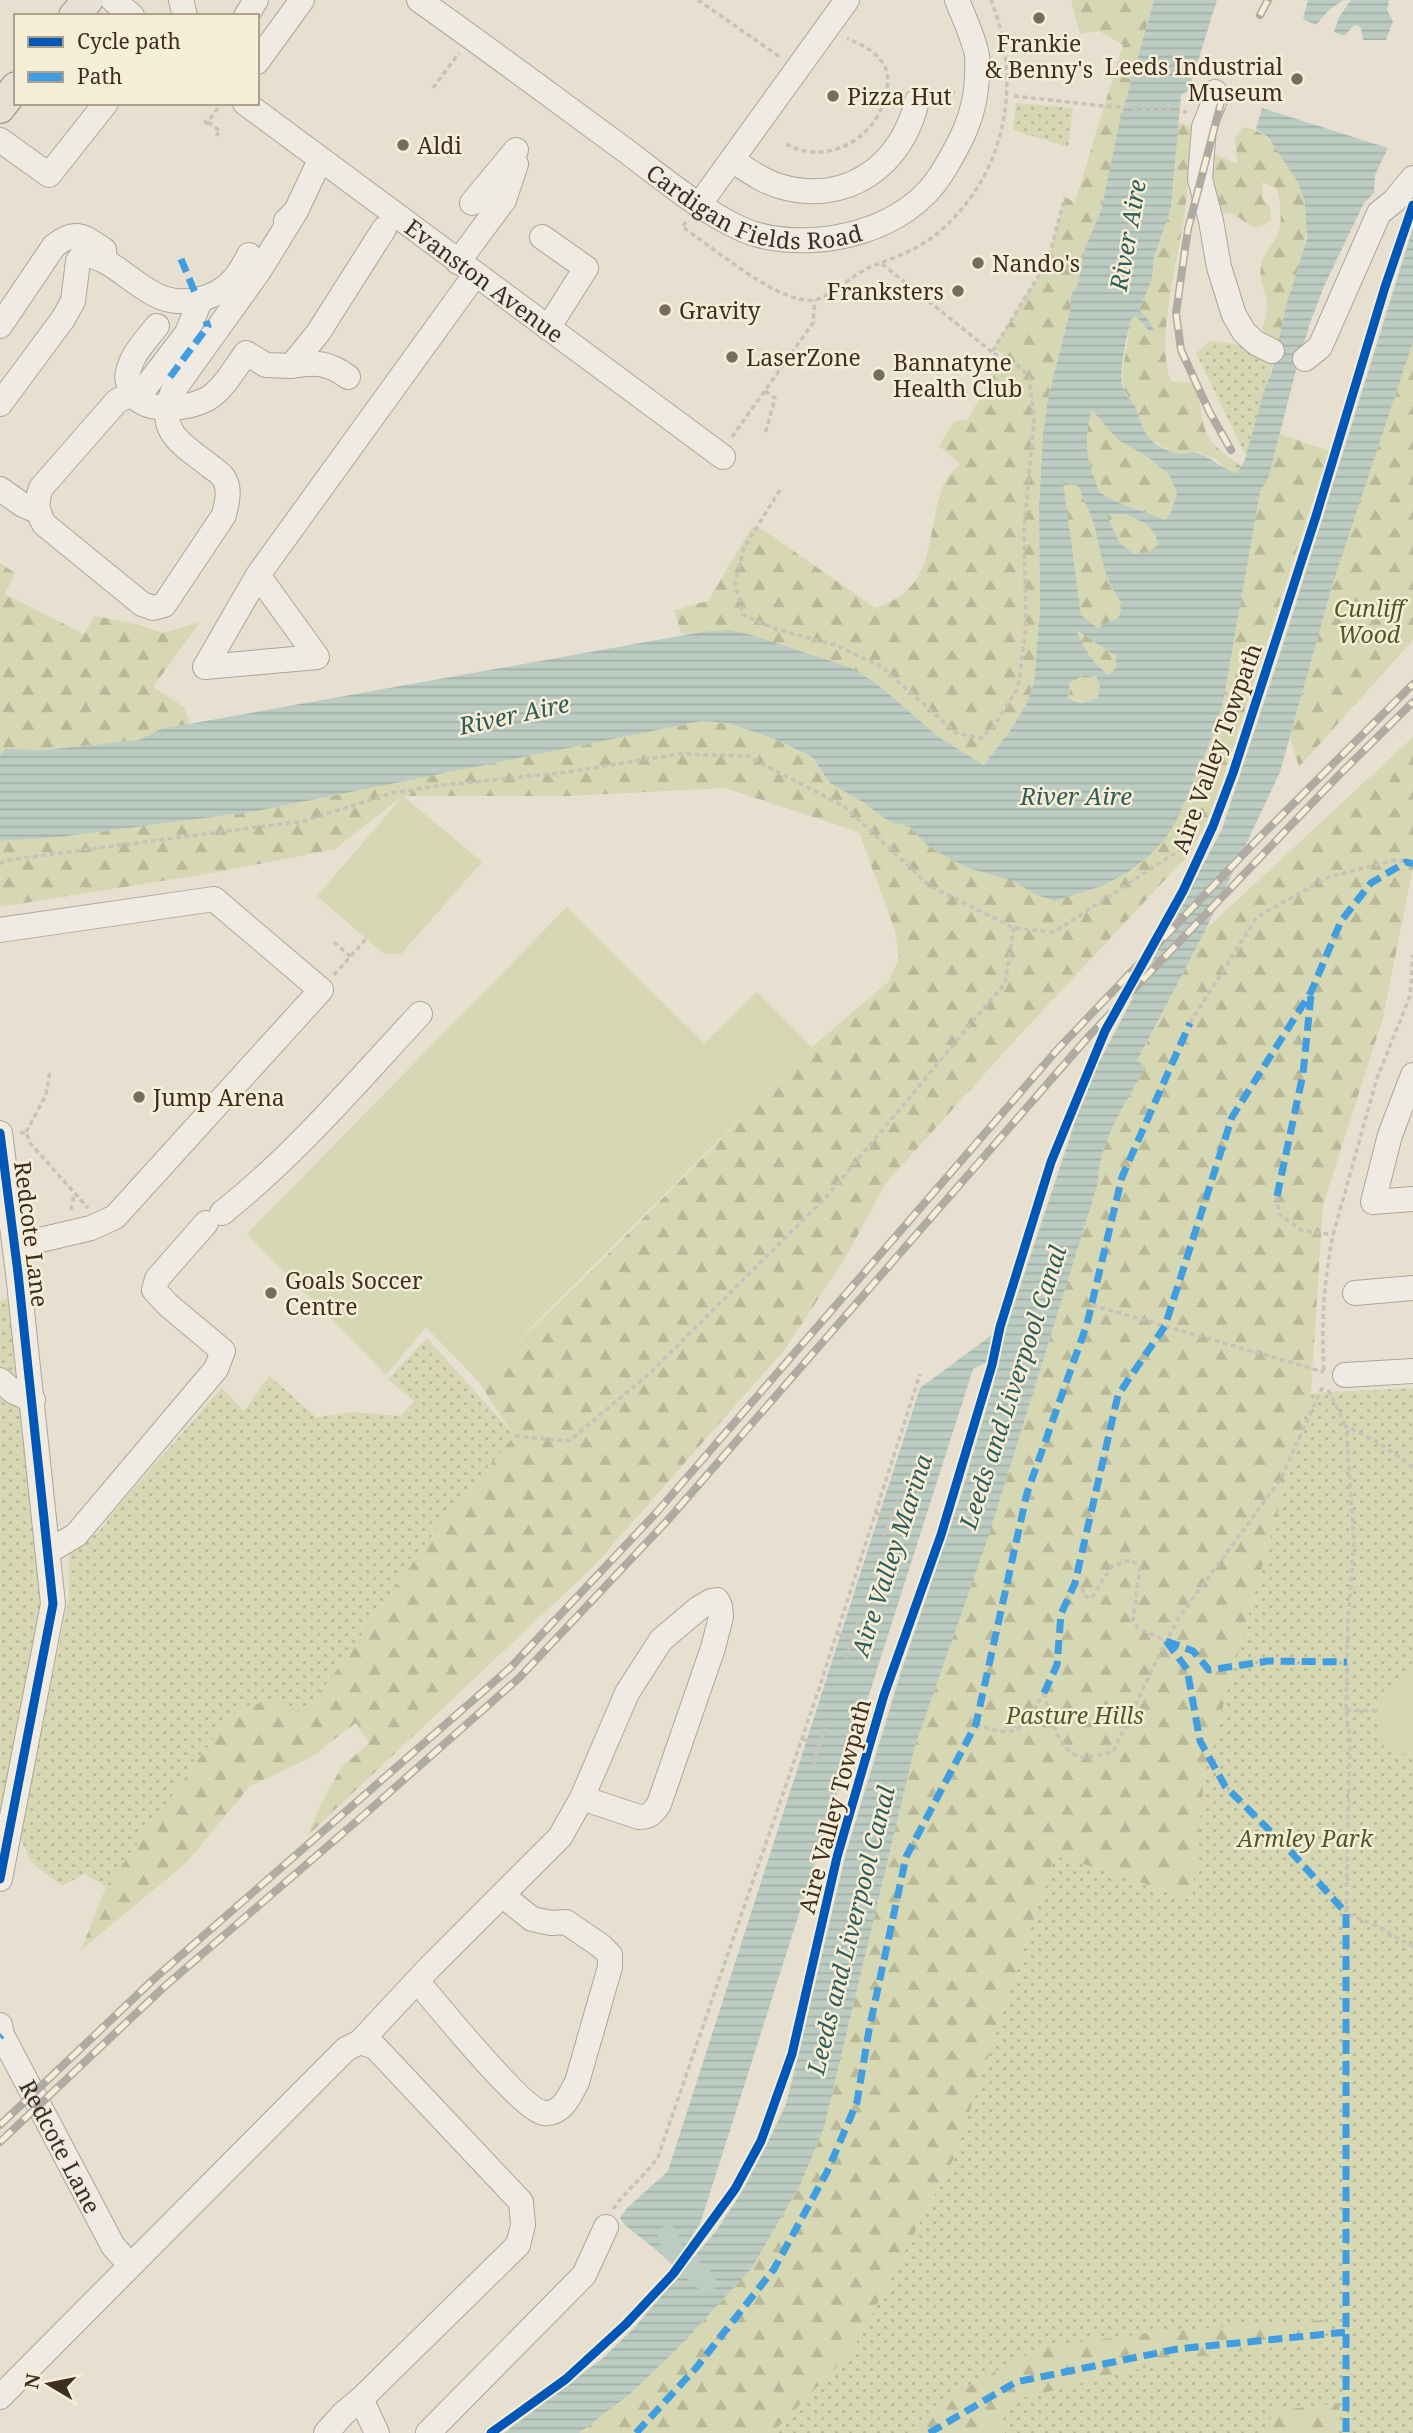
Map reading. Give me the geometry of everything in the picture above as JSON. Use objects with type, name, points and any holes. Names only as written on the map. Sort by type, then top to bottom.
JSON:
[{"type":"main road","points":[[76,14],[88,0]]},
{"type":"street","points":[[113,0],[130,14]]},
{"type":"street","points":[[259,59],[302,0]]},
{"type":"street","name":"Cardigan Fields Road","points":[[419,0],[699,205],[756,234],[787,240],[816,240],[857,233],[910,209],[932,189],[955,153],[971,119],[977,94],[978,57],[957,0]]},
{"type":"street","points":[[699,205],[847,0]]},
{"type":"street","points":[[1215,92],[1204,127],[1200,179],[1219,267],[1234,315],[1244,332],[1256,343],[1272,351]]},
{"type":"street","points":[[732,160],[776,186],[797,191],[844,187],[869,175],[888,160],[912,123],[915,93]]},
{"type":"street","points":[[0,140],[49,175],[104,105]]},
{"type":"street","name":"Evanston Avenue","points":[[248,105],[548,328],[728,446]]},
{"type":"street","points":[[258,575],[317,657],[205,667],[258,575],[399,377],[467,268],[504,200],[516,157],[472,202]]},
{"type":"street","points":[[204,298],[199,303],[187,332],[145,388],[117,401],[41,488],[36,501],[37,511],[44,524],[142,604],[153,608],[164,605],[224,515],[228,500],[228,489],[223,476],[173,435],[166,420],[166,408],[173,391],[259,271],[296,211],[320,160]]},
{"type":"street","points":[[1305,359],[1320,347],[1379,213],[1394,201],[1413,178]]},
{"type":"street","points":[[0,404],[64,319],[73,302],[78,261],[83,254],[106,260],[155,295],[174,302],[204,298],[221,290],[234,279],[252,252],[296,211]]},
{"type":"street","points":[[291,366],[318,333],[384,229]]},
{"type":"street","points":[[0,326],[54,246],[72,235],[81,236],[104,250],[106,260]]},
{"type":"street","points":[[542,237],[586,268],[548,328]]},
{"type":"street","points":[[44,260],[70,280],[75,288]]},
{"type":"street","points":[[157,326],[133,356],[126,375],[132,394],[146,406],[166,408],[207,400],[217,392],[246,353],[266,365],[325,365],[334,367],[348,377]]},
{"type":"street","points":[[0,489],[37,511]]},
{"type":"street","points":[[0,930],[214,899],[321,990],[115,1217],[78,1231],[15,1246]]},
{"type":"street","points":[[49,1551],[76,1535],[216,1369],[223,1350],[168,1305],[155,1290],[157,1279],[214,1218],[261,1182],[303,1140],[420,1014]]},
{"type":"street","points":[[1413,1075],[1390,1135],[1373,1202],[1413,1199]]},
{"type":"street","name":"Redcote Lane","points":[[0,1134],[15,1246],[9,1277],[33,1401],[53,1604],[0,1879]]},
{"type":"street","points":[[1355,1293],[1413,1287]]},
{"type":"street","points":[[1331,1377],[1413,1371]]},
{"type":"street","points":[[0,1380],[14,1392],[33,1401]]},
{"type":"street","points":[[0,2397],[346,2049],[360,2042],[416,1981],[560,1837],[582,1798],[627,1693],[661,1640],[699,1608],[717,1600],[721,1617],[713,1648],[654,1812],[648,1817],[639,1817],[582,1798]]},
{"type":"street","points":[[416,1981],[529,2105],[544,2113],[551,2112],[568,2099],[577,2082],[610,1967],[610,1955],[601,1945],[566,1922],[551,1923],[532,1919],[502,1895]]},
{"type":"street","name":"Redcote Lane","points":[[0,2025],[2,2035],[113,2246],[130,2265]]},
{"type":"street","points":[[326,2433],[518,2245],[523,2225],[521,2202],[374,2047],[360,2042]]},
{"type":"street","points":[[428,2433],[584,2275],[606,2227]]},
{"type":"street","points":[[361,2399],[377,2433]]},
{"type":"path","points":[[698,0],[797,69]]},
{"type":"path","points":[[786,144],[794,148],[824,152],[849,145],[873,125],[880,113],[887,87],[886,68],[874,53],[864,46],[836,35]]},
{"type":"path","points":[[433,88],[471,37]]},
{"type":"path","points":[[887,87],[915,93],[977,94]]},
{"type":"path","points":[[1014,96],[1196,113]]},
{"type":"path","points":[[216,136],[220,131],[206,122],[220,105]]},
{"type":"path","points":[[992,352],[1048,260],[1065,197]]},
{"type":"path","points":[[699,205],[682,227],[785,297],[815,300],[869,268]]},
{"type":"path","points":[[780,490],[744,548],[735,584],[743,615],[776,629],[835,645],[882,667],[956,733],[981,738],[994,726],[1018,688],[1026,626],[1024,531],[1034,419],[1029,376],[1015,363],[992,352],[882,264]]},
{"type":"path","points":[[728,446],[813,323],[815,300]]},
{"type":"path","points":[[765,391],[775,398],[765,434]]},
{"type":"path","points":[[0,864],[7,860],[303,821],[392,793],[568,772],[679,754],[748,755],[845,807],[930,886],[1014,928],[1054,932],[1183,848]]},
{"type":"path","points":[[1190,1023],[1257,917],[1329,877],[1395,860],[1406,862]]},
{"type":"path","points":[[515,1436],[569,1441],[650,1373],[829,1194],[1005,983],[1014,928]]},
{"type":"path","points":[[321,990],[366,939]]},
{"type":"path","points":[[334,942],[351,957]]},
{"type":"path","points":[[50,1070],[47,1095],[26,1132],[30,1143],[74,1194],[103,1222]]},
{"type":"path","points":[[0,1134],[26,1132]]},
{"type":"path","points":[[1277,1196],[1279,1214],[1301,1230],[1332,1235]]},
{"type":"path","points":[[976,1724],[1001,1733],[1023,1726],[1044,1693],[1058,1735],[1070,1753],[1083,1757],[1113,1752],[1180,1616],[1280,1480],[1331,1377],[1091,1305]]},
{"type":"path","points":[[606,2227],[621,2197],[649,2171],[658,2157],[802,1739],[920,1374]]},
{"type":"path","points":[[1413,1467],[1379,1443],[1346,1426],[1354,1542],[1348,1623],[1346,1710],[1350,1740],[1346,1913],[1379,1927],[1413,1947]]},
{"type":"path","points":[[884,1537],[899,1497]]},
{"type":"path","points":[[875,1513],[891,1517]]},
{"type":"path","points":[[1075,1583],[1082,1588],[1084,1595],[1091,1599],[1112,1566],[1131,1560],[1140,1567],[1133,1620],[1138,1628],[1166,1641]]},
{"type":"path","points":[[846,1658],[860,1617]]},
{"type":"path","points":[[837,1634],[853,1637]]},
{"type":"path","points":[[1346,1710],[1378,1711]]},
{"type":"path","points":[[813,1765],[827,1720]]},
{"type":"path","points":[[802,1739],[819,1744]]},
{"type":"green space","points":[[1071,0],[1154,0],[1119,124],[1101,211],[1085,248],[1078,284],[1070,297],[1071,307],[1048,398],[1039,507],[1040,609],[1034,683],[1026,705],[983,765],[940,738],[877,684],[820,657],[752,635],[701,632],[682,634],[674,610],[708,601],[752,527],[762,529],[875,608],[895,599],[910,588],[926,558],[943,486],[960,464],[939,446],[954,421],[967,420],[1003,359],[1004,355],[994,348],[1048,260],[1065,197],[1075,202],[1123,45],[1099,31],[1080,34]]},
{"type":"green space","points":[[1016,103],[1073,108],[1068,147],[1013,130]]},
{"type":"green space","points":[[1177,122],[1195,127],[1184,217],[1166,324],[1167,365],[1171,381],[1195,383],[1206,432],[1217,447],[1242,467],[1237,473],[1228,472],[1217,460],[1198,452],[1177,455],[1146,437],[1134,404],[1124,390],[1122,375],[1131,319],[1136,316],[1149,331],[1154,331],[1151,323],[1139,310],[1152,279],[1154,257],[1171,208]]},
{"type":"green space","points":[[1243,127],[1262,134],[1275,146],[1298,182],[1305,206],[1307,228],[1304,250],[1278,344],[1267,338],[1262,328],[1267,301],[1260,274],[1262,261],[1275,240],[1280,225],[1276,188],[1262,182],[1263,200],[1270,207],[1271,220],[1265,225],[1254,228],[1232,213],[1213,212],[1209,152],[1238,164],[1235,138]]},
{"type":"green space","points":[[1210,341],[1244,346],[1275,359],[1246,456],[1196,353]]},
{"type":"green space","name":"Cunliff Wood","points":[[1413,342],[1413,640],[1299,767],[1290,737],[1333,583]]},
{"type":"green space","points":[[1091,409],[1118,440],[1148,457],[1169,475],[1177,493],[1166,520],[1118,503],[1100,493],[1085,445]]},
{"type":"green space","points":[[1280,434],[1329,451],[1220,787],[1191,852],[886,1183],[844,1260],[785,1349],[593,1567],[307,1836],[341,1768],[369,1743],[356,1723],[308,1759],[250,1786],[186,1863],[81,1950],[106,1887],[232,1713],[268,1700],[301,1712],[329,1681],[434,1533],[514,1436],[478,1381],[593,1269],[812,1047],[889,981],[899,958],[895,931],[859,832],[725,788],[570,796],[403,796],[335,849],[218,872],[0,907],[0,841],[60,837],[257,811],[702,721],[728,723],[775,739],[812,758],[830,783],[866,804],[888,821],[910,827],[927,845],[1014,881],[1046,899],[1054,901],[1102,886],[1128,873],[1148,857],[1179,816],[1211,740],[1223,703],[1260,491],[1269,476]]},
{"type":"green space","points":[[1062,481],[1078,486],[1093,522],[1106,574],[1122,603],[1119,618],[1097,628],[1081,615]]},
{"type":"green space","points":[[1124,514],[1151,529],[1158,545],[1148,552],[1134,554],[1120,543],[1106,515]]},
{"type":"green space","points":[[0,563],[15,573],[5,594],[84,634],[95,616],[140,625],[163,633],[200,622],[153,687],[184,707],[190,724],[161,729],[139,740],[44,750],[7,749],[0,755]]},
{"type":"green space","points":[[1075,628],[1116,656],[1116,669],[1109,675],[1089,654]]},
{"type":"green space","points":[[1084,675],[1096,676],[1100,687],[1098,698],[1089,703],[1068,699],[1071,683]]},
{"type":"green space","name":"Pasture Hills","points":[[1413,737],[1413,868],[1383,1018],[1323,1205],[1311,1393],[1205,1771],[1192,1899],[1055,1855],[954,2158],[852,2351],[772,2433],[579,2433],[630,2394],[678,2348],[751,2269],[800,2185],[824,2128],[915,1746],[988,1538],[1098,1183],[1108,1137],[1145,1066],[1137,1062],[1206,929]]},
{"type":"green space","points":[[403,796],[482,862],[401,954],[384,954],[317,896]]},
{"type":"green space","points":[[567,907],[704,1043],[757,992],[812,1047],[478,1381],[426,1327],[386,1375],[247,1234]]},
{"type":"green space","points":[[11,1297],[41,1606],[0,1821],[0,1301]]},
{"type":"green space","points":[[427,1338],[515,1436],[434,1533],[329,1681],[127,1900],[85,1874],[62,1886],[31,1862],[19,1836],[69,1597],[69,1551],[99,1532],[113,1512],[222,1388],[244,1411],[269,1376],[316,1417],[353,1412],[401,1416],[414,1401],[388,1379]]},
{"type":"green space","name":"Armley Park","points":[[1413,1388],[1413,2433],[772,2433],[852,2351],[954,2158],[1055,1855],[1192,1899],[1205,1771],[1311,1393]]},
{"type":"green space","points":[[1413,1673],[1413,1757],[1398,1751],[1387,1742],[1379,1717],[1381,1704],[1388,1691],[1398,1681]]},
{"type":"green space","points":[[1325,2320],[1325,2341],[1180,2359],[1010,2401],[1003,2419],[1005,2433],[908,2433],[938,2403],[1041,2347],[1166,2331]]},
{"type":"green space","points":[[1339,2403],[1339,2433],[1263,2433],[1274,2411]]},
{"type":"water","name":"River Aire","points":[[1154,0],[1217,0],[1189,90],[1181,95],[1171,208],[1154,257],[1152,279],[1139,310],[1151,323],[1154,331],[1149,331],[1136,316],[1131,319],[1122,381],[1124,391],[1135,406],[1147,436],[1157,445],[1174,453],[1200,454],[1237,473],[1244,462],[1272,371],[1286,306],[1307,239],[1305,202],[1298,182],[1268,137],[1256,129],[1262,108],[1388,148],[1375,175],[1374,193],[1364,203],[1324,286],[1298,362],[1269,476],[1260,492],[1223,703],[1211,740],[1179,816],[1165,839],[1127,873],[1102,886],[1054,901],[1034,894],[1014,881],[971,869],[950,859],[927,845],[910,827],[888,821],[866,804],[830,783],[812,757],[775,739],[728,723],[702,721],[257,811],[60,837],[0,841],[0,755],[6,749],[44,750],[139,740],[161,729],[701,632],[729,630],[752,635],[851,668],[877,684],[940,738],[984,765],[1026,705],[1034,683],[1040,609],[1039,507],[1048,398],[1071,307],[1070,297],[1078,284],[1085,248],[1101,211],[1119,124]],"holes":[[[1092,410],[1118,440],[1148,457],[1169,475],[1177,493],[1166,520],[1100,493],[1087,452],[1087,433]],[[1063,482],[1078,486],[1093,522],[1106,574],[1122,603],[1119,617],[1097,628],[1081,615]],[[1124,514],[1141,522],[1154,533],[1158,545],[1148,552],[1134,554],[1120,543],[1106,515]],[[1076,630],[1116,656],[1116,668],[1109,675],[1093,660]],[[1084,675],[1096,676],[1100,687],[1098,697],[1083,702],[1068,698],[1070,683]]]},
{"type":"water","points":[[1308,0],[1343,0],[1329,10],[1316,25],[1303,19]]},
{"type":"water","points":[[1351,0],[1389,0],[1387,10],[1393,21],[1386,40],[1363,40],[1361,28],[1356,25],[1345,36],[1334,32],[1339,17]]},
{"type":"water","name":"Leeds and Liverpool Canal","points":[[1413,228],[1413,342],[1333,583],[1280,772],[1206,929],[1137,1061],[1146,1067],[1108,1137],[1098,1183],[988,1538],[915,1746],[824,2128],[800,2185],[751,2269],[678,2348],[630,2394],[579,2433],[504,2433],[603,2358],[635,2327],[717,2230],[743,2190],[786,2104],[846,1853],[901,1672],[960,1498],[994,1383],[998,1357],[973,1369],[700,2224],[676,2266],[625,2225],[620,2218],[627,2208],[668,2171],[920,1388],[993,1334],[1006,1329],[1076,1119],[1098,1064],[1222,829],[1282,648]]},
{"type":"waterway","name":"Aire Valley Marina","points":[[668,2236],[672,2250],[706,2282]]},
{"type":"railway","points":[[1260,15],[1268,0]]},
{"type":"railway","points":[[1223,95],[1188,229],[1176,313],[1181,350],[1209,411],[1231,450]]},
{"type":"railway","points":[[0,2125],[155,1978],[510,1668],[657,1512],[1057,1050],[1256,841],[1413,684]]},
{"type":"railway","points":[[0,2142],[164,1987],[519,1678],[667,1521],[1089,1036],[1338,776],[1413,702]]},
{"type":"marked path","points":[[181,259],[196,295]]},
{"type":"marked path","points":[[170,377],[208,326],[206,321]]},
{"type":"marked path","points":[[1044,1693],[1057,1665],[1061,1614],[1075,1583],[1118,1395],[1165,1326],[1232,1117],[1311,992],[1341,921],[1371,883],[1406,862],[1413,864]]},
{"type":"marked path","points":[[1277,1196],[1303,1074],[1311,995]]},
{"type":"marked path","points":[[636,2433],[696,2368],[774,2269],[827,2172],[857,2102],[869,2030],[906,1857],[976,1724],[1027,1493],[1087,1324],[1122,1177],[1190,1023]]},
{"type":"marked path","points":[[1166,1641],[1187,1669],[1200,1741],[1225,1786],[1293,1854],[1346,1913],[1346,2433]]},
{"type":"marked path","points":[[1166,1641],[1193,1651],[1209,1670],[1268,1661],[1347,1662]]},
{"type":"marked path","points":[[929,2433],[1016,2382],[1177,2349],[1347,2332]]},
{"type":"cycle path","name":"Aire Valley Towpath","points":[[491,2433],[566,2379],[626,2324],[673,2274],[735,2189],[761,2141],[792,2054],[837,1857],[884,1695],[941,1535],[992,1365],[1000,1327],[1051,1162],[1105,1031],[1183,891],[1213,826],[1233,773],[1316,516],[1385,287],[1413,205]]},
{"type":"cycle path","points":[[0,1133],[18,1273],[53,1604],[0,1879]]},
{"type":"place","name":"Frankie & Benny's","points":[[1039,18]]},
{"type":"place","name":"Leeds Industrial Museum","points":[[1297,79]]},
{"type":"place","name":"Pizza Hut","points":[[833,96]]},
{"type":"place","name":"Aldi","points":[[403,145]]},
{"type":"place","name":"Nando's","points":[[978,263]]},
{"type":"place","name":"Franksters","points":[[958,291]]},
{"type":"place","name":"Gravity","points":[[665,310]]},
{"type":"place","name":"LaserZone","points":[[732,357]]},
{"type":"place","name":"Bannatyne Health Club","points":[[879,375]]},
{"type":"place","name":"Jump Arena","points":[[139,1097]]},
{"type":"place","name":"Goals Soccer Centre","points":[[271,1293]]}]
